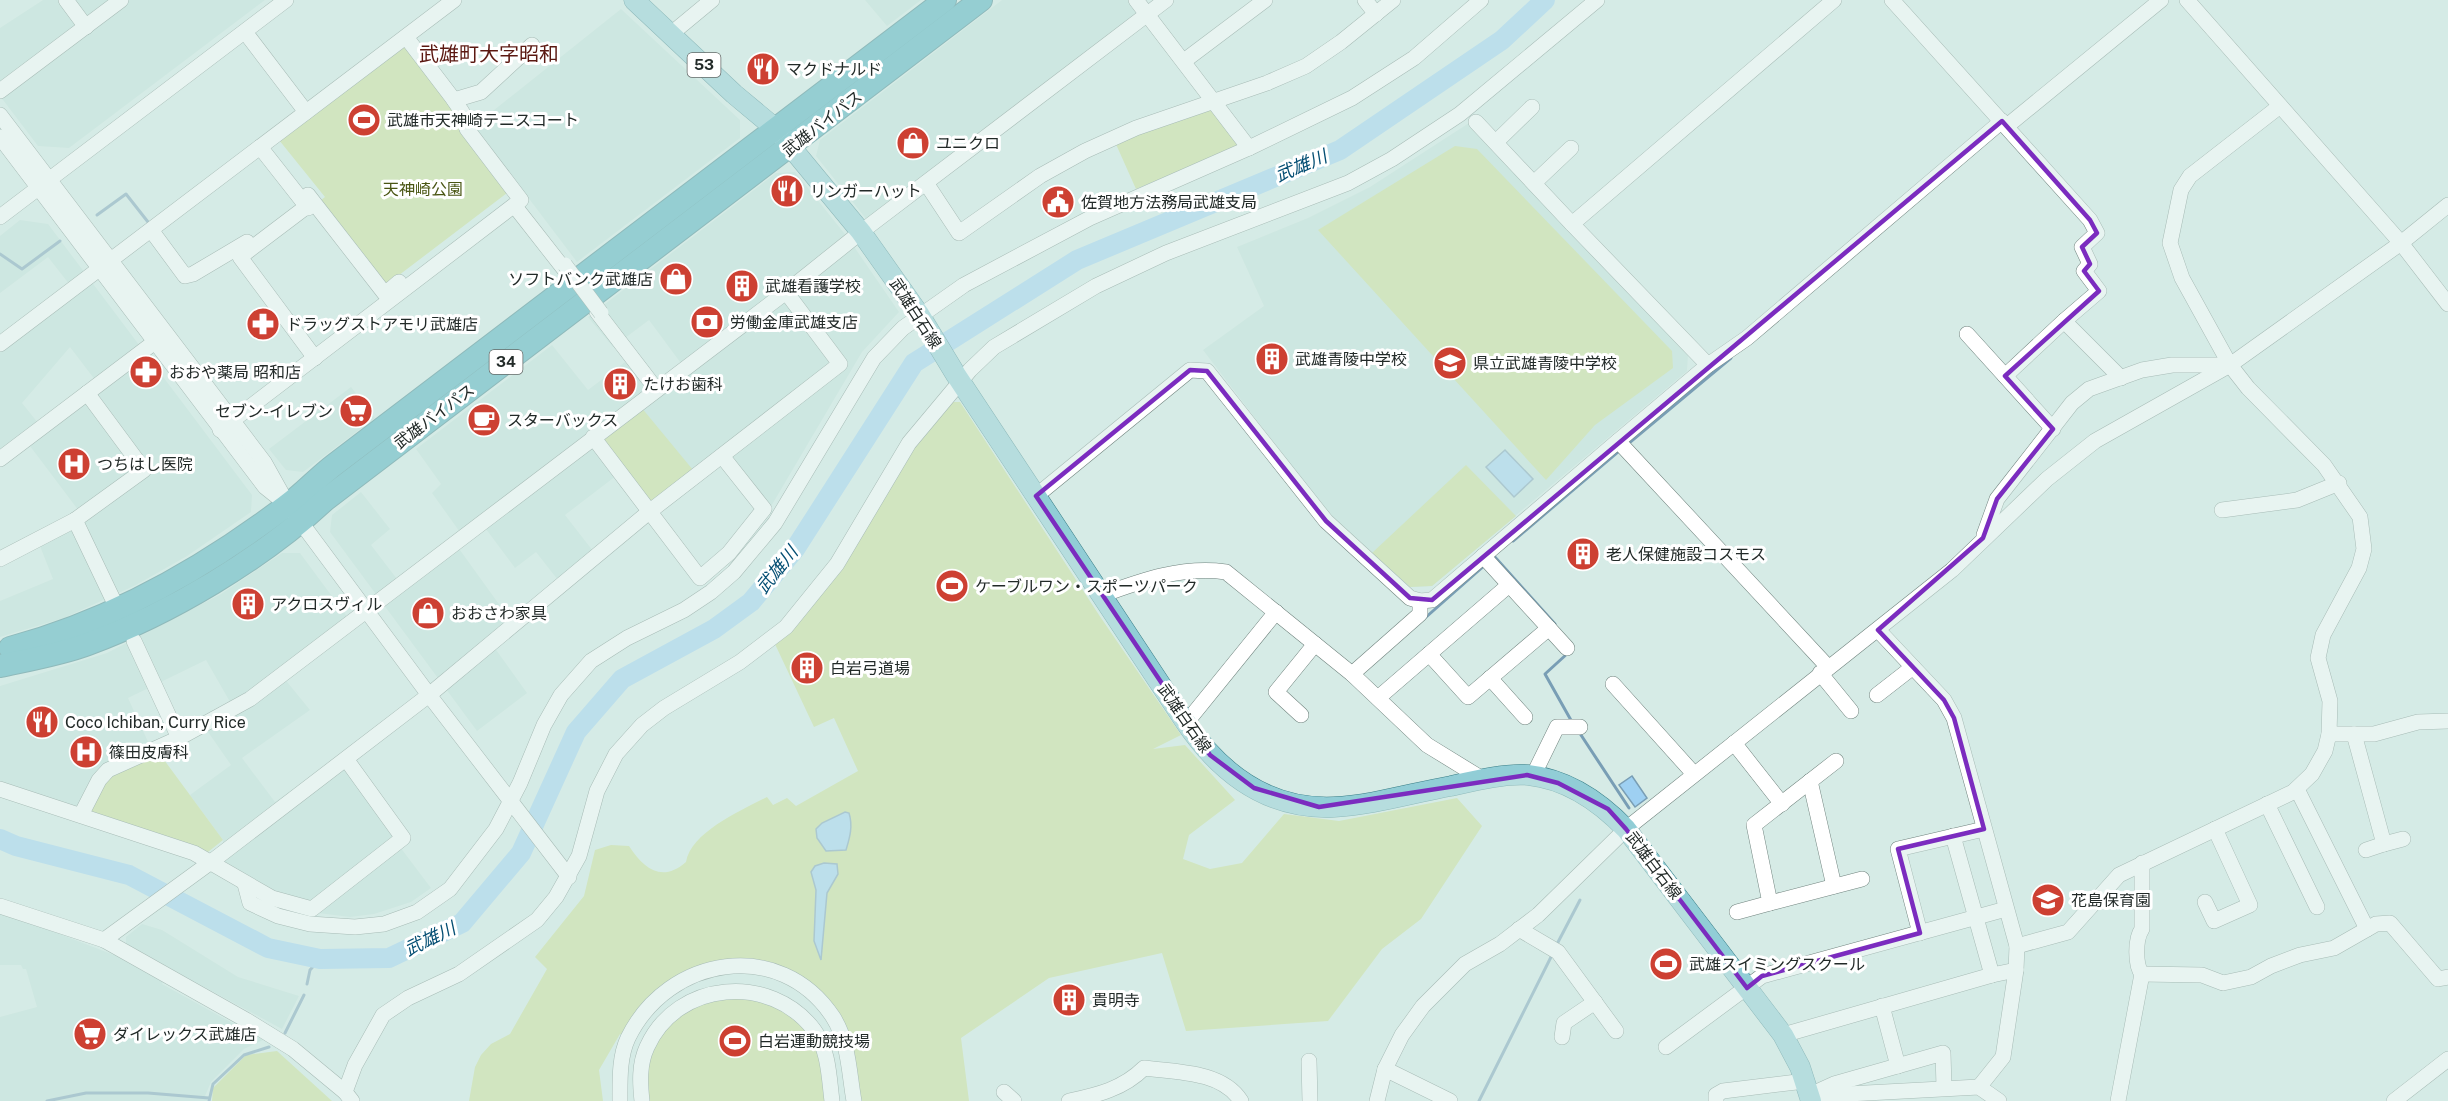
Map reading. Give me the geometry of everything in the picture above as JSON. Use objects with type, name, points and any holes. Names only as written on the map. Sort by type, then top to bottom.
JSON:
[{"type":"highway","name":"武雄バイパス","points":[[0,666],[85,645],[130,627],[219,578],[294,514],[334,465],[945,0]]},
{"type":"highway","name":"武雄バイパス","points":[[0,651],[36,641],[118,610],[334,493],[981,0]]},
{"type":"main road","name":"53","points":[[633,0],[734,94],[776,129]]},
{"type":"main road","name":"武雄白石線","points":[[776,129],[919,315],[958,379],[1186,723],[1210,755],[1238,780],[1272,796],[1304,805],[1334,807],[1484,780],[1527,775],[1558,783],[1588,796],[1608,809],[1626,829],[1783,1035],[1808,1093]]},
{"type":"street","points":[[66,0],[86,27]]},
{"type":"street","points":[[0,91],[121,0]]},
{"type":"street","points":[[0,217],[286,0]]},
{"type":"street","points":[[0,344],[454,0]]},
{"type":"street","points":[[671,34],[712,0]]},
{"type":"street","points":[[1136,0],[1249,148]]},
{"type":"street","points":[[81,815],[99,780],[108,770],[179,738],[250,699],[592,437],[658,388],[790,297],[926,183],[1166,0]]},
{"type":"street","points":[[1184,61],[1265,0]]},
{"type":"street","points":[[1365,0],[1376,14]]},
{"type":"street","points":[[926,183],[959,233],[1040,176],[1085,151],[1136,128],[1267,83],[1306,66],[1341,42],[1393,0]]},
{"type":"street","points":[[0,906],[104,940],[293,1049],[349,1096],[355,1065],[383,1015],[408,998],[459,974],[537,920],[569,877],[586,835],[597,791],[616,754],[642,725],[664,708],[740,662],[786,627],[837,564],[909,443],[958,379],[994,347],[1096,286],[1166,253],[1348,183],[1392,159],[1460,114],[1597,0]]},
{"type":"street","points":[[1572,224],[1834,0]]},
{"type":"street","points":[[1892,0],[2090,220],[2097,233],[2082,247],[2090,264],[2084,271],[2098,291],[2005,375]]},
{"type":"street","points":[[1036,496],[1190,370],[1207,371],[1326,521],[1410,597],[1420,601],[1432,600],[1487,560],[1618,441],[1708,364],[1747,338],[2004,124],[2161,0]]},
{"type":"street","points":[[2187,0],[2401,243],[2448,304]]},
{"type":"street","points":[[245,884],[250,903],[278,916],[310,924],[355,927],[384,924],[417,912],[450,889],[496,830],[512,805],[544,725],[561,695],[591,661],[627,638],[684,610],[711,592],[734,572],[775,523],[874,358],[903,328],[964,285],[1090,218],[1249,148],[1352,98],[1414,58],[1474,2]]},
{"type":"street","points":[[245,32],[306,112]]},
{"type":"street","points":[[406,37],[462,111],[467,129],[516,203],[658,388]]},
{"type":"street","points":[[454,100],[481,92],[532,45]]},
{"type":"street","points":[[2017,946],[2068,932],[2119,875],[2297,789],[2312,774],[2325,751],[2329,734],[2330,701],[2318,658],[2323,635],[2359,568],[2364,549],[2361,517],[2324,465],[2248,388],[2230,365],[2182,278],[2170,243],[2181,190],[2190,176],[2280,106]]},
{"type":"street","points":[[1496,142],[1532,107]]},
{"type":"street","points":[[0,115],[44,184],[160,338],[220,430],[265,487],[294,514]]},
{"type":"street","points":[[1476,122],[1708,364]]},
{"type":"street","points":[[0,137],[44,184]]},
{"type":"street","points":[[260,147],[383,306]]},
{"type":"street","points":[[1534,183],[1571,148]]},
{"type":"street","points":[[315,358],[240,257],[303,202],[308,195],[385,294],[508,198],[516,203]]},
{"type":"street","points":[[154,234],[185,276],[193,274],[236,250],[303,202]]},
{"type":"street","points":[[220,430],[516,203]]},
{"type":"street","points":[[1377,1101],[1385,1069],[1402,1035],[1423,1006],[1465,964],[1538,915],[1626,829],[1952,570],[2047,479],[2095,441],[2230,365],[2401,243],[2448,205]]},
{"type":"street","points":[[104,940],[429,695],[649,512],[840,364],[790,297]]},
{"type":"street","points":[[2064,321],[2121,378]]},
{"type":"street","points":[[1967,334],[2053,429]]},
{"type":"street","points":[[160,338],[232,420],[274,478],[294,514],[512,805],[569,877]]},
{"type":"street","points":[[0,459],[160,338]]},
{"type":"street","points":[[1983,538],[1997,499],[2072,403],[2090,389],[2142,370],[2172,365],[2230,365]]},
{"type":"street","points":[[0,559],[75,520],[144,470],[87,393]]},
{"type":"street","points":[[592,437],[700,578],[729,553],[764,509],[722,456]]},
{"type":"street","points":[[1618,441],[1824,670],[1851,711]]},
{"type":"street","points":[[2222,510],[2297,500],[2339,483]]},
{"type":"street","points":[[75,520],[118,610]]},
{"type":"street","points":[[1487,560],[1568,648]]},
{"type":"street","points":[[1102,595],[1158,575],[1205,569],[1226,572],[1352,674],[1427,745],[1484,780]]},
{"type":"street","points":[[1378,698],[1509,585]]},
{"type":"street","points":[[1352,674],[1420,614],[1420,601]]},
{"type":"street","points":[[1186,723],[1276,612]]},
{"type":"street","points":[[1429,654],[1468,697],[1549,628]]},
{"type":"street","points":[[1878,630],[1944,700],[1954,718],[2017,946],[2016,970],[2003,1058],[1979,1087]]},
{"type":"street","points":[[134,641],[179,738]]},
{"type":"street","points":[[1300,715],[1276,692],[1315,644]]},
{"type":"street","points":[[1877,695],[1912,666]]},
{"type":"street","points":[[1490,678],[1525,717]]},
{"type":"street","points":[[1613,684],[1694,774]]},
{"type":"street","points":[[2329,734],[2374,734],[2418,722],[2448,721]]},
{"type":"street","points":[[1533,776],[1557,727],[1576,726]]},
{"type":"street","points":[[2354,734],[2384,844]]},
{"type":"street","points":[[1734,743],[1782,804]]},
{"type":"street","points":[[0,789],[194,854],[206,865],[272,898],[312,909],[403,838],[346,759]]},
{"type":"street","points":[[1770,903],[1754,825],[1836,761]]},
{"type":"street","points":[[1810,781],[1834,886]]},
{"type":"street","points":[[2297,789],[2367,929]]},
{"type":"street","points":[[2267,804],[2317,907]]},
{"type":"street","points":[[1920,933],[1898,849],[1984,829]]},
{"type":"street","points":[[2205,902],[2214,921],[2250,905],[2215,829]]},
{"type":"street","points":[[1953,836],[1992,975]]},
{"type":"street","points":[[2366,850],[2403,839]]},
{"type":"street","points":[[2118,1101],[2142,974],[2138,968],[2138,934],[2142,929],[2142,863]]},
{"type":"street","points":[[1737,912],[1862,879]]},
{"type":"street","points":[[1666,1047],[1762,976],[2006,909]]},
{"type":"street","points":[[2142,974],[2202,975],[2223,983],[2251,978],[2271,966],[2300,955],[2334,948],[2376,924],[2390,923],[2438,979],[2448,977]]},
{"type":"street","points":[[1520,929],[1556,950],[1616,1030]]},
{"type":"street","points":[[620,1101],[620,1075],[627,1040],[648,1005],[670,986],[698,973],[725,966],[754,966],[782,975],[804,986],[820,1001],[833,1018],[844,1039],[854,1101]]},
{"type":"street","points":[[1783,1035],[2016,970]]},
{"type":"street","points":[[642,1101],[641,1063],[653,1035],[675,1011],[690,1001],[707,994],[727,990],[747,991],[782,1002],[815,1031],[825,1051],[832,1101]]},
{"type":"street","points":[[1562,1037],[1564,1023],[1595,1002]]},
{"type":"street","points":[[1882,1006],[1898,1066]]},
{"type":"street","points":[[1808,1093],[1943,1053],[1944,1087]]},
{"type":"street","points":[[2394,1101],[2448,1059]]},
{"type":"street","points":[[1309,1061],[1310,1101]]},
{"type":"street","points":[[1069,1101],[1093,1096],[1130,1082],[1144,1068],[1215,1080],[1230,1088],[1241,1101]]},
{"type":"street","points":[[1385,1069],[1450,1101]]},
{"type":"street","points":[[1716,1101],[1716,1095],[1723,1091],[1808,1093],[1979,1087],[1999,1101]]},
{"type":"highlighted area","points":[[2002,121],[2090,220],[2097,233],[2082,247],[2090,264],[2084,271],[2099,291],[2005,376],[2053,429],[1997,499],[1983,538],[1878,630],[1944,700],[1954,718],[1984,829],[1898,849],[1920,933],[1762,976],[1747,988],[1626,829],[1608,809],[1558,783],[1527,775],[1319,807],[1254,788],[1210,755],[1036,496],[1190,370],[1207,371],[1326,521],[1410,598],[1432,600]]},
{"type":"shaded area","points":[[43,0],[265,0],[69,148],[38,146],[0,96],[0,28]]},
{"type":"shaded area","points":[[865,0],[921,0],[887,26]]},
{"type":"shaded area","points":[[1002,0],[1130,0],[1140,13],[867,220],[816,156],[820,140]]},
{"type":"shaded area","points":[[621,9],[740,120],[740,138],[577,262],[474,126]]},
{"type":"shaded area","name":"県立武雄青陵中学校","points":[[1469,123],[1688,354],[1687,371],[1432,586],[1410,587],[1331,517],[1203,350],[1264,306],[1237,247],[1308,218],[1370,187]]},
{"type":"shaded area","points":[[795,172],[848,238],[899,312],[862,352],[770,508],[723,450],[693,470],[625,469],[565,515],[600,560],[565,589],[536,552],[515,568],[480,521],[462,535],[432,493],[441,484],[416,449],[552,345],[588,390],[625,362],[654,398],[683,366],[649,320],[613,347],[588,317],[776,173]]},
{"type":"shaded area","points":[[20,220],[48,224],[252,495],[251,512],[187,556],[136,585],[64,618],[0,637],[0,601],[53,579],[36,536],[79,511],[30,446],[0,467],[0,352],[77,294],[48,257],[0,293],[0,236]],"holes":[[[70,347],[102,389],[46,433],[22,403]]]},
{"type":"shaded area","points":[[351,387],[375,418],[303,472],[286,470],[269,449]]},
{"type":"shaded area","points":[[361,492],[390,529],[371,545],[397,579],[452,539],[511,621],[489,640],[527,693],[477,731],[330,532],[332,515]]},
{"type":"shaded area","points":[[282,553],[300,553],[348,618],[279,672],[310,710],[242,758],[275,802],[346,751],[400,847],[431,888],[411,902],[374,914],[350,917],[310,912],[225,863],[223,840],[190,795],[231,765],[206,729],[237,714],[206,660],[128,698],[150,746],[81,804],[74,807],[0,782],[0,686],[107,653],[221,594]]},
{"type":"shaded area","points":[[0,911],[114,955],[126,946],[126,937],[142,924],[162,930],[238,977],[299,996],[282,1029],[171,969],[162,984],[263,1040],[244,1049],[211,1082],[205,1096],[208,1101],[0,1101],[0,1017],[37,1007],[26,969],[23,969],[21,965],[0,965]]},
{"type":"green space","name":"天神崎公園","points":[[405,43],[456,111],[507,193],[386,285],[320,201],[325,197],[279,140]]},
{"type":"green space","points":[[1213,108],[1239,140],[1236,147],[1136,189],[1115,142]]},
{"type":"green space","points":[[1455,146],[1477,149],[1672,351],[1673,368],[1595,425],[1546,480],[1318,230]]},
{"type":"green space","points":[[953,402],[960,402],[1099,615],[1181,735],[1153,749],[1185,745],[1235,800],[1189,835],[1183,859],[1210,869],[1242,863],[1284,814],[1339,821],[1457,798],[1482,826],[1421,919],[1382,949],[1328,1021],[1186,1031],[1162,953],[1049,978],[961,1038],[969,1101],[854,1101],[844,1039],[820,1001],[754,966],[670,986],[627,1040],[620,1034],[599,1070],[603,1101],[469,1101],[475,1067],[481,1055],[491,1044],[510,1034],[547,969],[535,957],[584,896],[595,850],[611,845],[629,846],[647,867],[669,872],[686,862],[697,841],[707,832],[744,808],[767,797],[773,805],[787,798],[796,806],[858,771],[834,718],[814,727],[774,642],[912,448]]},
{"type":"green space","points":[[641,407],[693,470],[650,503],[601,438]]},
{"type":"green space","points":[[1466,465],[1516,516],[1432,586],[1410,587],[1372,553]]},
{"type":"green space","points":[[159,753],[223,840],[208,852],[92,813],[89,808],[112,773]]},
{"type":"green space","name":"白岩運動競技場","points":[[747,991],[815,1031],[832,1101],[642,1101],[641,1063],[675,1011]]},
{"type":"green space","points":[[277,1051],[332,1101],[212,1101],[213,1088],[246,1055]]},
{"type":"water","points":[[1505,450],[1533,479],[1514,497],[1486,467]]},
{"type":"water","points":[[1632,776],[1647,798],[1635,807],[1619,785]]},
{"type":"water","points":[[845,812],[849,813],[851,822],[846,850],[826,851],[817,838],[816,829],[822,823]]},
{"type":"water","points":[[824,863],[837,864],[838,874],[827,893],[821,960],[814,941],[816,890],[811,872],[815,866]]},
{"type":"waterway","name":"武雄川","points":[[0,839],[16,846],[129,875],[268,948],[320,959],[389,958],[462,923],[521,853],[576,732],[622,679],[714,629],[751,602],[795,549],[914,363],[1077,260],[1340,150],[1502,40],[1545,0]]},
{"type":"waterway","points":[[97,215],[126,194],[148,222]]},
{"type":"waterway","points":[[0,254],[22,269],[60,241]]},
{"type":"waterway","points":[[1629,443],[1731,358]]},
{"type":"waterway","points":[[1513,541],[1619,451]]},
{"type":"waterway","points":[[1494,556],[1555,624]]},
{"type":"waterway","points":[[1425,618],[1485,565]]},
{"type":"waterway","points":[[1568,653],[1545,674],[1572,722]]},
{"type":"waterway","points":[[1579,732],[1629,808]]},
{"type":"waterway","points":[[1556,946],[1580,900]]},
{"type":"waterway","points":[[1479,1101],[1552,955]]},
{"type":"waterway","points":[[307,984],[310,970],[320,959]]},
{"type":"waterway","points":[[285,1033],[304,995]]},
{"type":"waterway","points":[[209,1101],[213,1084],[244,1055],[269,1047]]},
{"type":"waterway","points":[[47,1101],[86,1093],[148,1093],[209,1098]]},
{"type":"place","name":"マクドナルド","points":[[763,69]]},
{"type":"place","name":"武雄市天神崎テニスコート","points":[[364,120]]},
{"type":"place","name":"ユニクロ","points":[[913,143]]},
{"type":"place","name":"リンガーハット","points":[[787,191]]},
{"type":"place","name":"佐賀地方法務局武雄支局","points":[[1058,202]]},
{"type":"place","name":"ソフトバンク武雄店","points":[[676,279]]},
{"type":"place","name":"武雄看護学校","points":[[742,286]]},
{"type":"place","name":"労働金庫武雄支店","points":[[707,322]]},
{"type":"place","name":"ドラッグストアモリ武雄店","points":[[263,324]]},
{"type":"place","name":"武雄青陵中学校","points":[[1272,359]]},
{"type":"place","name":"県立武雄青陵中学校","points":[[1450,363]]},
{"type":"place","name":"おおや薬局 昭和店","points":[[146,372]]},
{"type":"place","name":"たけお歯科","points":[[620,384]]},
{"type":"place","name":"セブン-イレブン","points":[[356,411]]},
{"type":"place","name":"スターバックス","points":[[484,420]]},
{"type":"place","name":"つちはし医院","points":[[74,464]]},
{"type":"place","name":"老人保健施設コスモス","points":[[1583,554]]},
{"type":"place","name":"ケーブルワン・スポーツパーク","points":[[952,586]]},
{"type":"place","name":"アクロスヴィル","points":[[248,604]]},
{"type":"place","name":"おおさわ家具","points":[[428,613]]},
{"type":"place","name":"白岩弓道場","points":[[807,668]]},
{"type":"place","name":"Coco Ichiban, Curry Rice","points":[[42,722]]},
{"type":"place","name":"篠田皮膚科","points":[[86,752]]},
{"type":"place","name":"花島保育園","points":[[2048,900]]},
{"type":"place","name":"武雄スイミングスクール","points":[[1666,964]]},
{"type":"place","name":"貴明寺","points":[[1069,1000]]},
{"type":"place","name":"ダイレックス武雄店","points":[[90,1034]]},
{"type":"place","name":"白岩運動競技場","points":[[735,1041]]},
{"type":"district","name":"武雄町大字昭和","points":[[489,54]]}]
